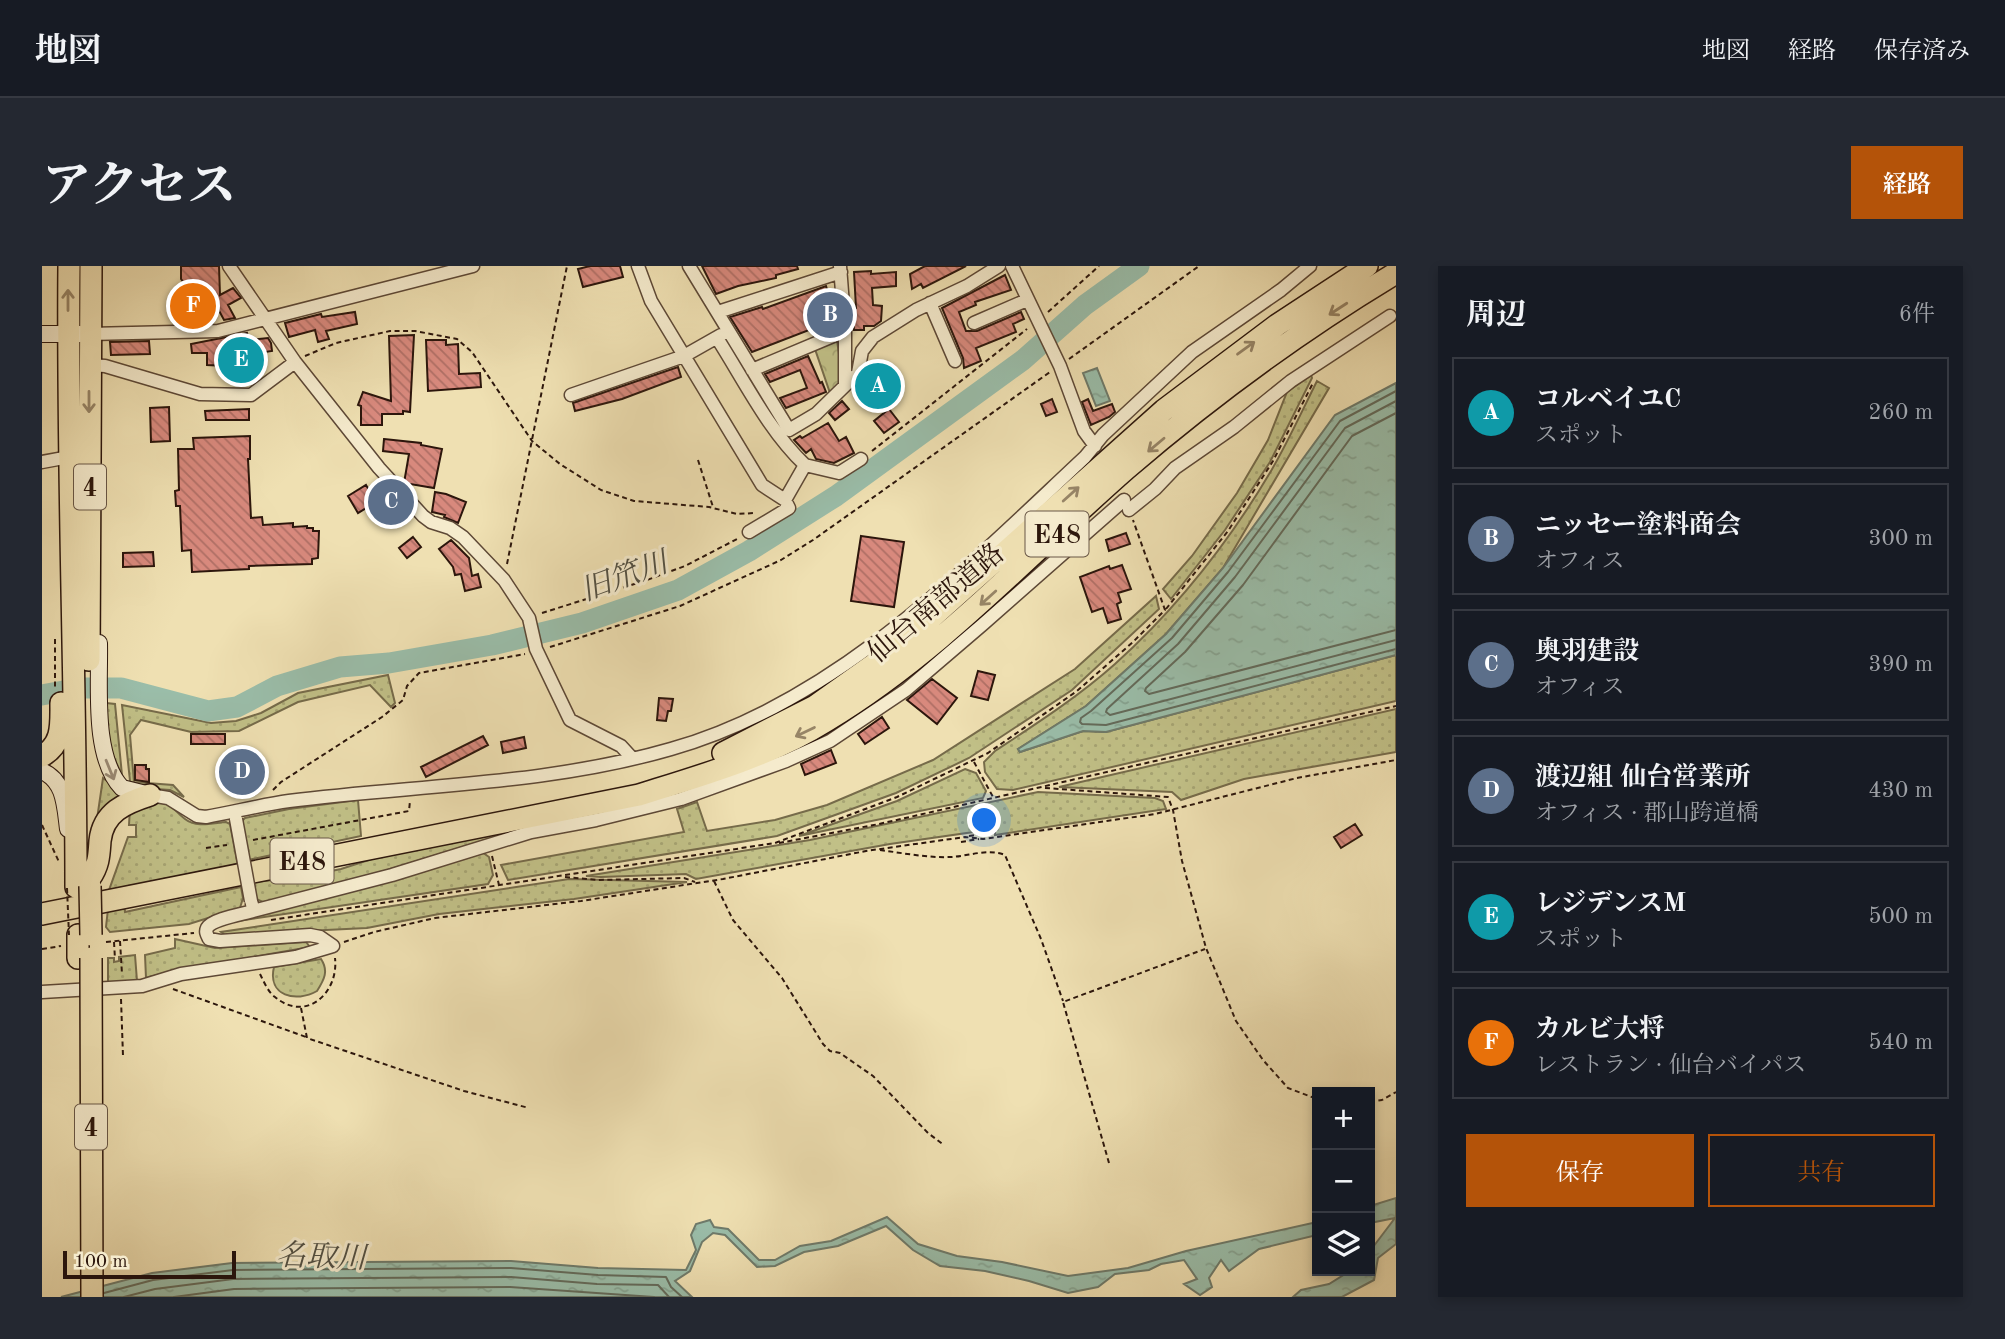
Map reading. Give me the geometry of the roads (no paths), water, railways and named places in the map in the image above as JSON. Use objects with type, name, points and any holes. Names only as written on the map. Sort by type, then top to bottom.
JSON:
[{"type":"highway","name":"4","points":[[69,266],[79,334],[89,365],[90,515],[75,639]]},
{"type":"highway","name":"4","points":[[75,639],[69,457],[79,334],[91,266]]},
{"type":"highway","name":"仙台南部道路","points":[[563,810],[702,763],[815,706],[901,645],[1164,410],[1277,325],[1367,266]]},
{"type":"highway","name":"仙台南部道路","points":[[42,914],[639,795],[707,774],[824,723],[924,653],[987,599],[1125,470],[1220,393],[1323,320],[1396,273]]},
{"type":"highway","points":[[42,756],[51,751],[82,721],[75,639]]},
{"type":"highway","name":"4","points":[[82,721],[75,881],[81,944],[92,1297]]},
{"type":"highway","points":[[75,881],[98,866],[101,836],[112,813],[129,802],[150,796]]},
{"type":"highway","name":"4","points":[[80,1297],[81,944]]},
{"type":"street","points":[[229,266],[295,362],[379,468],[423,516],[463,537],[504,580],[528,616],[537,650],[570,720],[621,746],[632,758]]},
{"type":"street","points":[[42,334],[205,332],[264,320],[473,266]]},
{"type":"street","points":[[638,266],[651,301],[762,485],[787,498]]},
{"type":"street","points":[[689,266],[718,313],[719,337],[778,435],[803,468],[839,473],[862,459]]},
{"type":"street","points":[[719,337],[752,370],[789,430],[816,414],[858,373],[862,351],[873,337],[999,266]]},
{"type":"street","points":[[1012,266],[1059,363],[1084,431],[1095,446]]},
{"type":"street","points":[[75,639],[82,721],[103,749],[114,781],[122,788],[168,798],[197,816],[235,816],[270,805],[520,778],[609,765],[671,749],[722,731],[774,706],[846,664],[928,603],[1192,352],[1281,290],[1310,266]]},
{"type":"street","points":[[718,313],[840,269],[845,331],[845,384]]},
{"type":"street","points":[[974,323],[1027,300]]},
{"type":"street","points":[[930,303],[951,340],[955,361]]},
{"type":"street","points":[[42,992],[122,987],[154,982],[181,974],[296,957],[333,946],[320,937],[310,935],[214,941],[209,939],[206,932],[215,922],[252,906],[379,878],[531,832],[596,820],[681,799],[786,761],[830,741],[906,690],[1126,505],[1155,489],[1175,468],[1234,427],[1291,382],[1390,316]]},
{"type":"street","points":[[752,370],[845,331]]},
{"type":"street","points":[[571,395],[686,355],[719,337]]},
{"type":"street","points":[[89,365],[105,366],[200,394],[251,395],[295,362]]},
{"type":"street","points":[[42,462],[69,457]]},
{"type":"street","points":[[749,533],[789,508],[787,498],[803,468]]},
{"type":"street","points":[[42,771],[52,776],[62,791],[75,881]]},
{"type":"street","points":[[235,816],[252,906]]},
{"type":"water","points":[[1097,368],[1110,401],[1096,406],[1083,373]]},
{"type":"water","points":[[1396,383],[1396,655],[1106,732],[1083,731],[1020,752],[1018,749],[1086,706],[1166,634],[1223,568],[1335,415]]},
{"type":"water","points":[[1396,1198],[1396,1244],[1378,1258],[1375,1274],[1375,1244],[1395,1218],[1375,1222],[1375,1204]]},
{"type":"water","points":[[887,1217],[918,1244],[957,1256],[1068,1276],[1128,1268],[1186,1251],[1312,1223],[1312,1236],[1259,1249],[1229,1271],[1221,1260],[1209,1278],[1212,1287],[1200,1295],[1184,1284],[1197,1279],[1184,1260],[1161,1264],[1149,1270],[1115,1274],[1098,1287],[1068,1293],[985,1271],[940,1266],[913,1250],[886,1226],[838,1246],[804,1252],[775,1266],[757,1267],[725,1235],[713,1233],[702,1242],[690,1271],[675,1281],[692,1297],[61,1297],[152,1273],[232,1263],[511,1261],[598,1268],[686,1270],[696,1250],[691,1235],[696,1224],[710,1220],[714,1227],[728,1229],[759,1260],[775,1260],[800,1246],[831,1241]]},
{"type":"water","points":[[1342,1276],[1375,1276],[1374,1280],[1342,1297],[1293,1297],[1301,1290],[1329,1284]]},
{"type":"waterway","name":"旧笊川","points":[[42,695],[80,688],[121,688],[208,711],[237,707],[277,686],[340,667],[389,663],[492,645],[582,623],[678,590],[749,551],[836,496],[1023,360],[1085,305],[1139,266]]},
{"type":"place","name":"カルビ大将","points":[[193,306]]},
{"type":"place","name":"ニッセー塗料商会","points":[[830,315]]},
{"type":"place","name":"レジデンスM","points":[[241,360]]},
{"type":"place","name":"コルベイユC","points":[[878,386]]},
{"type":"place","name":"奥羽建設","points":[[391,502]]},
{"type":"place","name":"渡辺組 仙台営業所","points":[[242,772]]},
{"type":"water label","name":"名取川","points":[[321,1256]]}]
